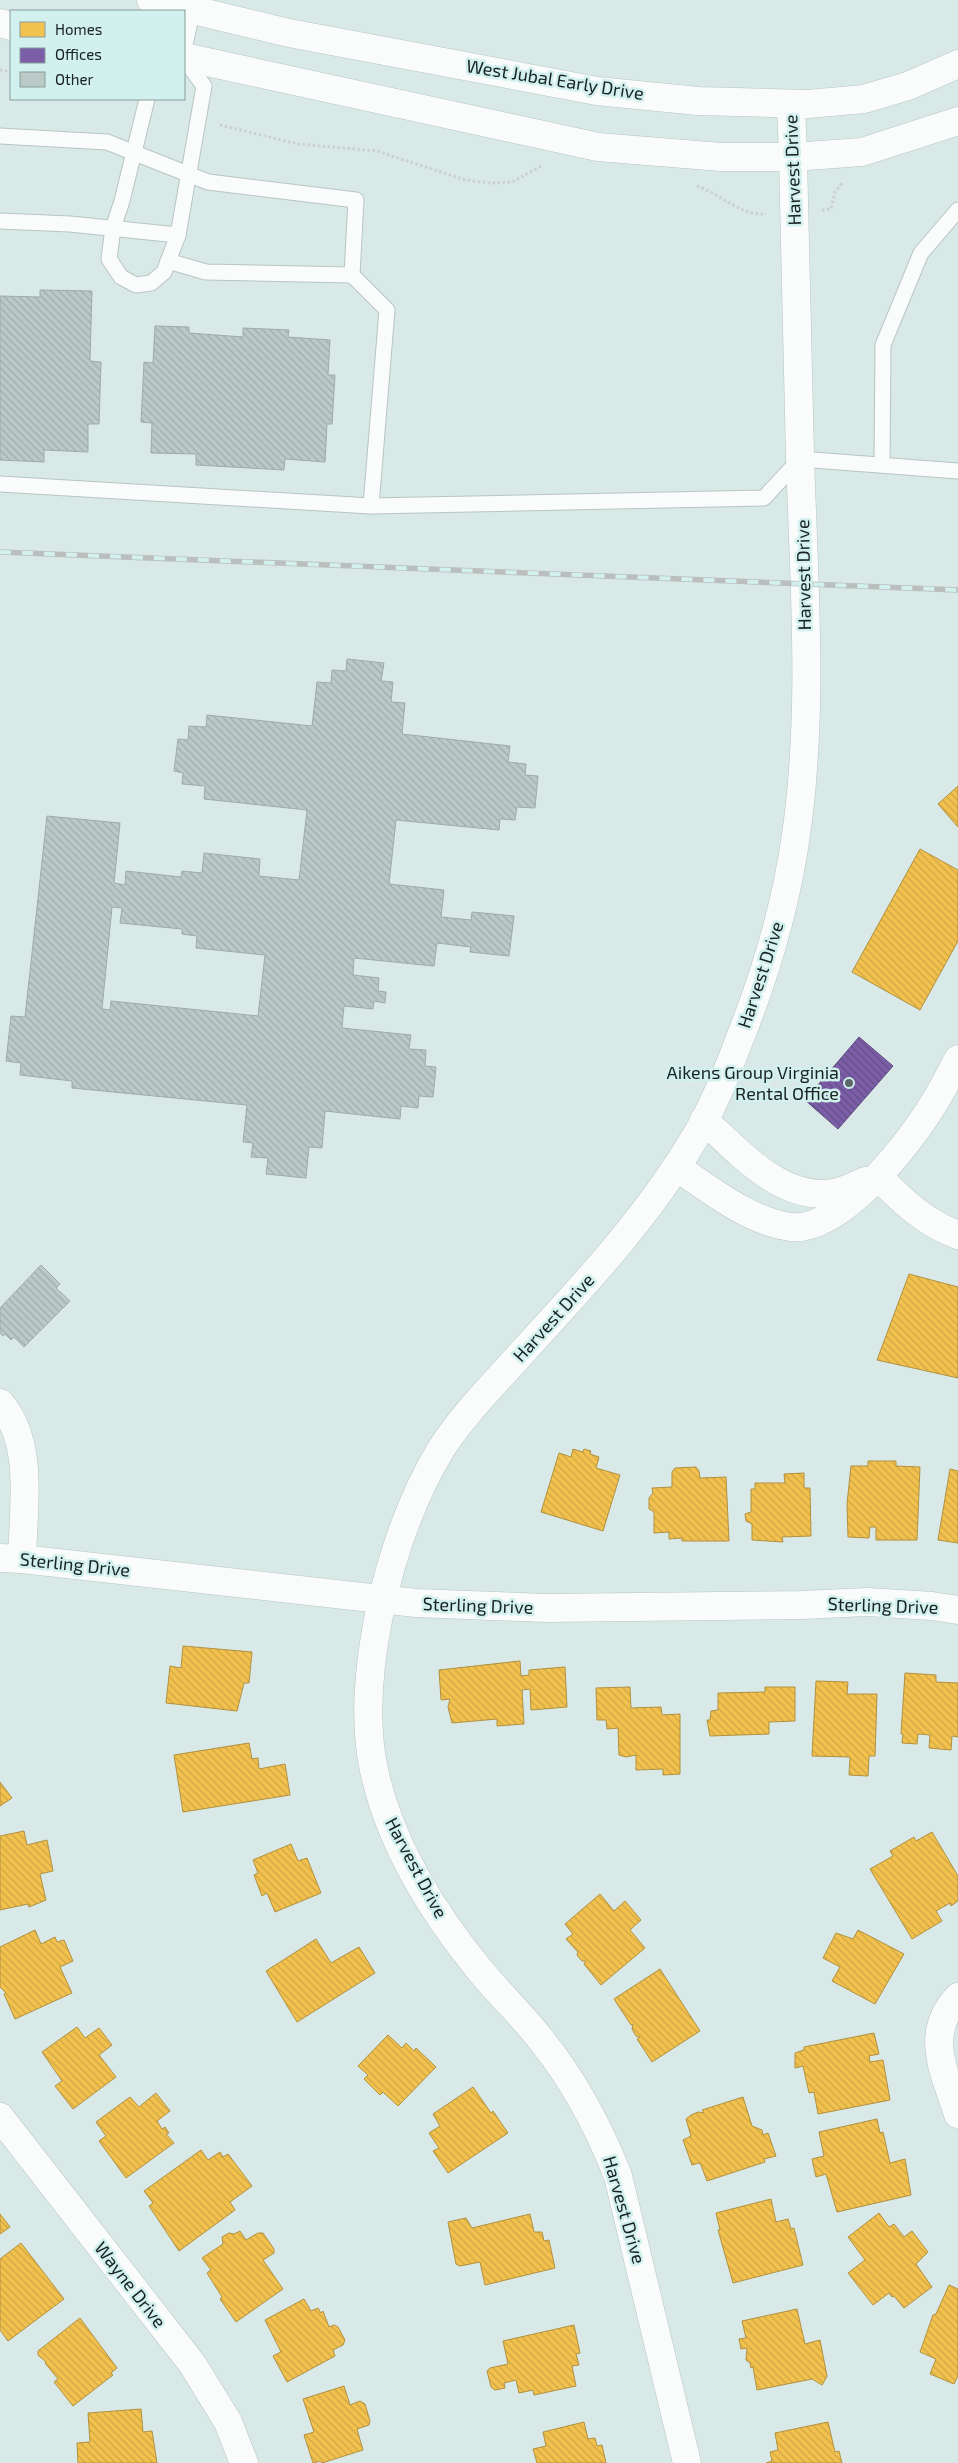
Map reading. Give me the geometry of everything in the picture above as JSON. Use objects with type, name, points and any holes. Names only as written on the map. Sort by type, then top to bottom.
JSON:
[{"type":"street","name":"West Jubal Early Drive","points":[[151,0],[289,33],[597,91],[698,101],[791,104],[864,98],[908,86],[958,64]]},
{"type":"street","points":[[185,58],[598,146],[721,157],[793,157],[862,152],[958,121]]},
{"type":"street","name":"Harvest Drive","points":[[687,2463],[618,2176],[604,2142],[576,2089],[542,2039],[484,1975],[444,1923],[408,1861],[387,1815],[373,1767],[369,1711],[371,1655],[382,1600],[409,1513],[442,1448],[466,1415],[597,1271],[646,1211],[676,1167],[704,1120],[726,1074],[756,997],[775,937],[796,836],[803,770],[805,643],[791,104]]},
{"type":"street","points":[[676,1167],[756,1216],[792,1227],[814,1224],[829,1217],[878,1176],[932,1106],[958,1059]]},
{"type":"street","points":[[704,1120],[746,1158],[770,1176],[790,1187],[812,1193],[833,1193],[878,1176]]},
{"type":"street","points":[[878,1176],[918,1214],[941,1229],[958,1235]]},
{"type":"street","points":[[0,1403],[15,1422],[24,1455],[11,1559]]},
{"type":"street","name":"Sterling Drive","points":[[11,1559],[416,1603],[546,1608],[802,1605],[867,1602],[932,1606],[958,1610]]},
{"type":"street","points":[[958,1997],[944,2019],[938,2051],[958,2114]]},
{"type":"street","name":"Wayne Drive","points":[[0,2117],[192,2365],[228,2422],[244,2463]]},
{"type":"lane","points":[[185,45],[193,9]]},
{"type":"lane","points":[[147,100],[113,228],[109,259],[121,277],[136,285],[151,283],[164,272],[178,235],[200,119],[204,86],[185,59]]},
{"type":"lane","points":[[0,136],[107,142],[134,151],[208,182],[356,200],[352,274]]},
{"type":"lane","points":[[882,465],[883,345],[921,253],[958,210]]},
{"type":"lane","points":[[0,221],[113,228],[178,235]]},
{"type":"lane","points":[[168,262],[206,272],[352,274],[387,310],[371,506]]},
{"type":"lane","points":[[0,484],[371,506],[764,498],[800,459],[958,471]]},
{"type":"path","points":[[200,119],[244,133],[298,144],[377,151],[465,180],[490,184]]},
{"type":"building: Homes","points":[[958,786],[958,827],[938,804]]},
{"type":"building: Homes","points":[[920,849],[958,870],[958,941],[920,1010],[852,972]]},
{"type":"building: Homes","points":[[909,1274],[958,1287],[958,1378],[877,1360]]},
{"type":"building: Homes","points":[[573,1449],[583,1452],[584,1449],[591,1451],[590,1454],[599,1457],[596,1468],[620,1475],[603,1531],[541,1512],[559,1453],[571,1457]]},
{"type":"building: Homes","points":[[868,1461],[896,1461],[896,1466],[920,1467],[917,1540],[876,1540],[876,1527],[870,1527],[869,1538],[848,1537],[847,1504],[851,1466],[868,1466]]},
{"type":"building: Homes","points":[[696,1467],[700,1478],[726,1477],[729,1541],[682,1541],[682,1538],[669,1539],[669,1532],[654,1533],[654,1512],[649,1509],[649,1498],[653,1493],[652,1488],[672,1487],[672,1472],[675,1468]]},
{"type":"building: Homes","points":[[950,1469],[958,1471],[958,1543],[938,1540]]},
{"type":"building: Homes","points":[[804,1473],[804,1488],[810,1488],[811,1536],[782,1537],[783,1542],[752,1540],[752,1524],[746,1521],[745,1514],[751,1512],[751,1489],[755,1489],[755,1483],[785,1483],[784,1474]]},
{"type":"building: Homes","points":[[183,1646],[252,1652],[249,1683],[244,1683],[237,1711],[166,1703],[170,1666],[181,1668]]},
{"type":"building: Homes","points":[[520,1661],[521,1676],[529,1675],[529,1670],[565,1667],[567,1707],[531,1710],[530,1689],[522,1690],[524,1724],[497,1726],[497,1719],[452,1723],[448,1707],[450,1699],[441,1700],[439,1670]]},
{"type":"building: Homes","points":[[905,1673],[936,1675],[936,1682],[958,1683],[958,1737],[952,1736],[951,1750],[929,1748],[930,1735],[918,1734],[917,1744],[902,1743]]},
{"type":"building: Homes","points":[[816,1681],[848,1682],[847,1694],[877,1694],[875,1756],[869,1756],[868,1776],[849,1775],[850,1757],[812,1756]]},
{"type":"building: Homes","points":[[630,1687],[631,1708],[661,1707],[662,1715],[680,1714],[680,1774],[663,1775],[663,1769],[636,1770],[636,1755],[626,1757],[619,1755],[618,1728],[607,1729],[606,1720],[597,1720],[596,1688]]},
{"type":"building: Homes","points":[[765,1687],[795,1687],[795,1721],[769,1722],[769,1734],[710,1736],[707,1720],[710,1720],[711,1711],[718,1710],[718,1693],[765,1692]]},
{"type":"building: Homes","points":[[249,1743],[252,1759],[258,1758],[259,1769],[285,1764],[290,1795],[183,1812],[174,1755]]},
{"type":"building: Homes","points":[[0,1782],[12,1798],[0,1806]]},
{"type":"building: Homes","points":[[24,1831],[27,1845],[47,1840],[53,1871],[40,1874],[46,1900],[29,1907],[28,1904],[0,1910],[0,1836]]},
{"type":"building: Homes","points":[[932,1832],[958,1876],[958,1901],[951,1906],[950,1903],[936,1911],[942,1921],[912,1939],[870,1869],[893,1856],[890,1851],[914,1837],[916,1841]]},
{"type":"building: Homes","points":[[291,1844],[298,1861],[307,1858],[321,1893],[275,1912],[267,1893],[262,1896],[254,1875],[258,1873],[253,1860]]},
{"type":"building: Homes","points":[[600,1894],[614,1911],[625,1901],[641,1920],[630,1930],[645,1948],[601,1985],[584,1964],[586,1961],[582,1961],[577,1955],[578,1952],[566,1939],[573,1934],[565,1924]]},
{"type":"building: Homes","points":[[35,1930],[41,1944],[55,1937],[57,1942],[64,1940],[73,1961],[60,1967],[72,1993],[15,2019],[4,1994],[6,1993],[0,1987],[0,1947]]},
{"type":"building: Homes","points":[[858,1930],[904,1954],[875,2004],[832,1981],[840,1967],[823,1958],[836,1933],[853,1939]]},
{"type":"building: Homes","points":[[316,1939],[331,1963],[359,1947],[375,1973],[297,2022],[266,1971]]},
{"type":"building: Homes","points":[[660,1969],[700,2031],[652,2062],[637,2039],[640,2037],[636,2036],[632,2029],[633,2024],[631,2025],[614,1999]]},
{"type":"building: Homes","points":[[77,2027],[85,2038],[99,2028],[112,2045],[99,2055],[116,2077],[73,2109],[55,2086],[62,2081],[42,2052]]},
{"type":"building: Homes","points":[[874,2033],[879,2054],[869,2056],[870,2062],[883,2060],[890,2100],[818,2114],[814,2092],[809,2093],[803,2066],[795,2068],[795,2053],[804,2050],[804,2047]]},
{"type":"building: Homes","points":[[388,2035],[402,2048],[406,2043],[414,2051],[416,2048],[436,2067],[398,2106],[383,2092],[380,2095],[364,2079],[368,2075],[358,2066]]},
{"type":"building: Homes","points":[[473,2087],[508,2133],[448,2173],[433,2151],[439,2148],[429,2133],[440,2126],[433,2114]]},
{"type":"building: Homes","points":[[156,2093],[170,2111],[157,2121],[162,2129],[165,2127],[169,2133],[166,2134],[174,2143],[126,2178],[99,2141],[106,2136],[96,2122],[130,2097],[139,2107]]},
{"type":"building: Homes","points":[[743,2097],[752,2126],[762,2130],[763,2135],[768,2133],[776,2156],[764,2159],[765,2162],[707,2181],[701,2165],[699,2163],[692,2165],[683,2140],[691,2136],[686,2119],[698,2112],[704,2113],[702,2110]]},
{"type":"building: Homes","points":[[877,2119],[880,2133],[883,2132],[890,2163],[905,2159],[911,2195],[837,2212],[826,2174],[816,2177],[812,2159],[824,2156],[819,2132]]},
{"type":"building: Homes","points":[[201,2150],[208,2160],[220,2152],[223,2157],[228,2154],[252,2186],[230,2202],[235,2210],[179,2251],[149,2206],[153,2203],[144,2191]]},
{"type":"building: Homes","points":[[771,2199],[776,2222],[788,2219],[791,2229],[794,2228],[803,2265],[733,2283],[718,2230],[720,2230],[716,2213]]},
{"type":"building: Homes","points":[[879,2213],[889,2227],[894,2224],[904,2237],[912,2231],[928,2252],[916,2264],[932,2287],[904,2308],[889,2293],[873,2305],[848,2273],[865,2260],[848,2237]]},
{"type":"building: Homes","points":[[0,2214],[10,2227],[0,2234]]},
{"type":"building: Homes","points":[[530,2214],[534,2232],[542,2232],[544,2241],[549,2240],[555,2268],[485,2285],[480,2262],[460,2266],[456,2264],[448,2222],[466,2218],[472,2228]]},
{"type":"building: Homes","points":[[240,2231],[246,2240],[258,2233],[263,2233],[274,2249],[274,2253],[263,2260],[283,2289],[236,2322],[220,2299],[222,2297],[207,2273],[211,2270],[202,2258],[223,2244],[222,2237],[229,2233],[234,2234]]},
{"type":"building: Homes","points":[[21,2243],[64,2299],[8,2341],[0,2330],[0,2259]]},
{"type":"building: Homes","points":[[949,2285],[958,2289],[958,2376],[954,2384],[930,2374],[936,2359],[920,2352],[933,2315],[936,2314]]},
{"type":"building: Homes","points":[[304,2299],[311,2311],[318,2308],[321,2313],[323,2311],[329,2327],[334,2325],[338,2327],[345,2340],[343,2345],[333,2350],[335,2356],[287,2382],[273,2356],[281,2352],[265,2320]]},
{"type":"building: Homes","points":[[797,2309],[805,2344],[820,2340],[827,2376],[822,2385],[812,2379],[757,2390],[753,2367],[751,2368],[750,2363],[746,2360],[747,2348],[741,2349],[739,2339],[746,2338],[742,2321]]},
{"type":"building: Homes","points":[[80,2318],[117,2368],[111,2373],[113,2375],[73,2406],[54,2382],[58,2379],[46,2362],[38,2355],[38,2351]]},
{"type":"building: Homes","points":[[574,2325],[580,2353],[576,2354],[579,2365],[572,2366],[576,2386],[534,2395],[533,2390],[519,2393],[516,2380],[504,2383],[505,2388],[495,2390],[491,2387],[487,2371],[490,2368],[508,2364],[503,2341]]},
{"type":"building: Homes","points":[[344,2386],[350,2405],[360,2401],[365,2404],[370,2421],[369,2425],[357,2429],[363,2450],[322,2463],[320,2461],[313,2463],[304,2435],[314,2432],[303,2399]]},
{"type":"building: Homes","points":[[141,2409],[143,2432],[152,2431],[157,2463],[78,2463],[77,2443],[90,2442],[88,2413]]},
{"type":"building: Homes","points":[[584,2422],[588,2439],[595,2438],[597,2446],[602,2445],[606,2463],[537,2463],[533,2449],[546,2446],[543,2432]]},
{"type":"building: Homes","points":[[828,2422],[835,2452],[839,2451],[842,2463],[766,2463],[772,2461],[770,2452],[778,2450],[775,2433]]},
{"type":"building: Offices","name":"Aikens Group Virginia Rental Office","points":[[859,1037],[893,1066],[838,1129],[805,1100]]},
{"type":"building: Other","points":[[40,290],[92,291],[90,361],[101,362],[99,424],[88,424],[88,452],[44,450],[44,462],[0,460],[0,296],[40,297]]},
{"type":"building: Other","points":[[155,326],[189,327],[189,333],[243,337],[243,328],[289,330],[288,337],[330,340],[328,375],[335,375],[332,424],[327,424],[325,462],[285,459],[284,470],[196,465],[196,454],[151,453],[152,423],[141,422],[144,362],[153,363]]},
{"type":"building: Other","points":[[347,659],[384,663],[381,681],[393,682],[391,702],[405,703],[402,734],[510,746],[508,762],[526,764],[525,775],[538,776],[535,808],[517,807],[515,820],[500,819],[499,830],[396,820],[389,884],[444,890],[441,917],[471,920],[472,912],[514,916],[509,956],[470,952],[471,947],[437,943],[434,966],[354,958],[353,975],[379,978],[378,991],[386,992],[385,1003],[374,1001],[373,1009],[344,1006],[342,1028],[411,1035],[409,1049],[426,1050],[425,1066],[436,1067],[433,1097],[419,1096],[418,1108],[401,1106],[400,1119],[325,1111],[322,1148],[309,1147],[306,1178],[266,1174],[268,1158],[251,1157],[253,1143],[243,1142],[247,1105],[72,1088],[72,1081],[20,1075],[21,1063],[6,1061],[11,1016],[25,1017],[47,816],[120,823],[114,883],[125,885],[126,871],[181,877],[182,871],[202,873],[204,853],[260,859],[259,876],[299,880],[307,810],[204,799],[205,786],[182,784],[183,773],[174,771],[178,739],[188,740],[189,726],[206,727],[207,715],[312,726],[317,682],[331,683],[332,670],[346,671]],"holes":[[[112,907],[122,908],[120,923],[182,929],[182,934],[197,936],[196,948],[265,955],[258,1016],[111,1001],[110,1010],[102,1009]]]},
{"type":"building: Other","points":[[41,1265],[60,1284],[56,1288],[70,1301],[24,1347],[14,1337],[11,1340],[5,1334],[3,1336],[0,1333],[0,1308]]},
{"type":"railway","points":[[0,552],[958,590]]},
{"type":"place","name":"Aikens Group Virginia Rental Office","points":[[849,1083]]}]
